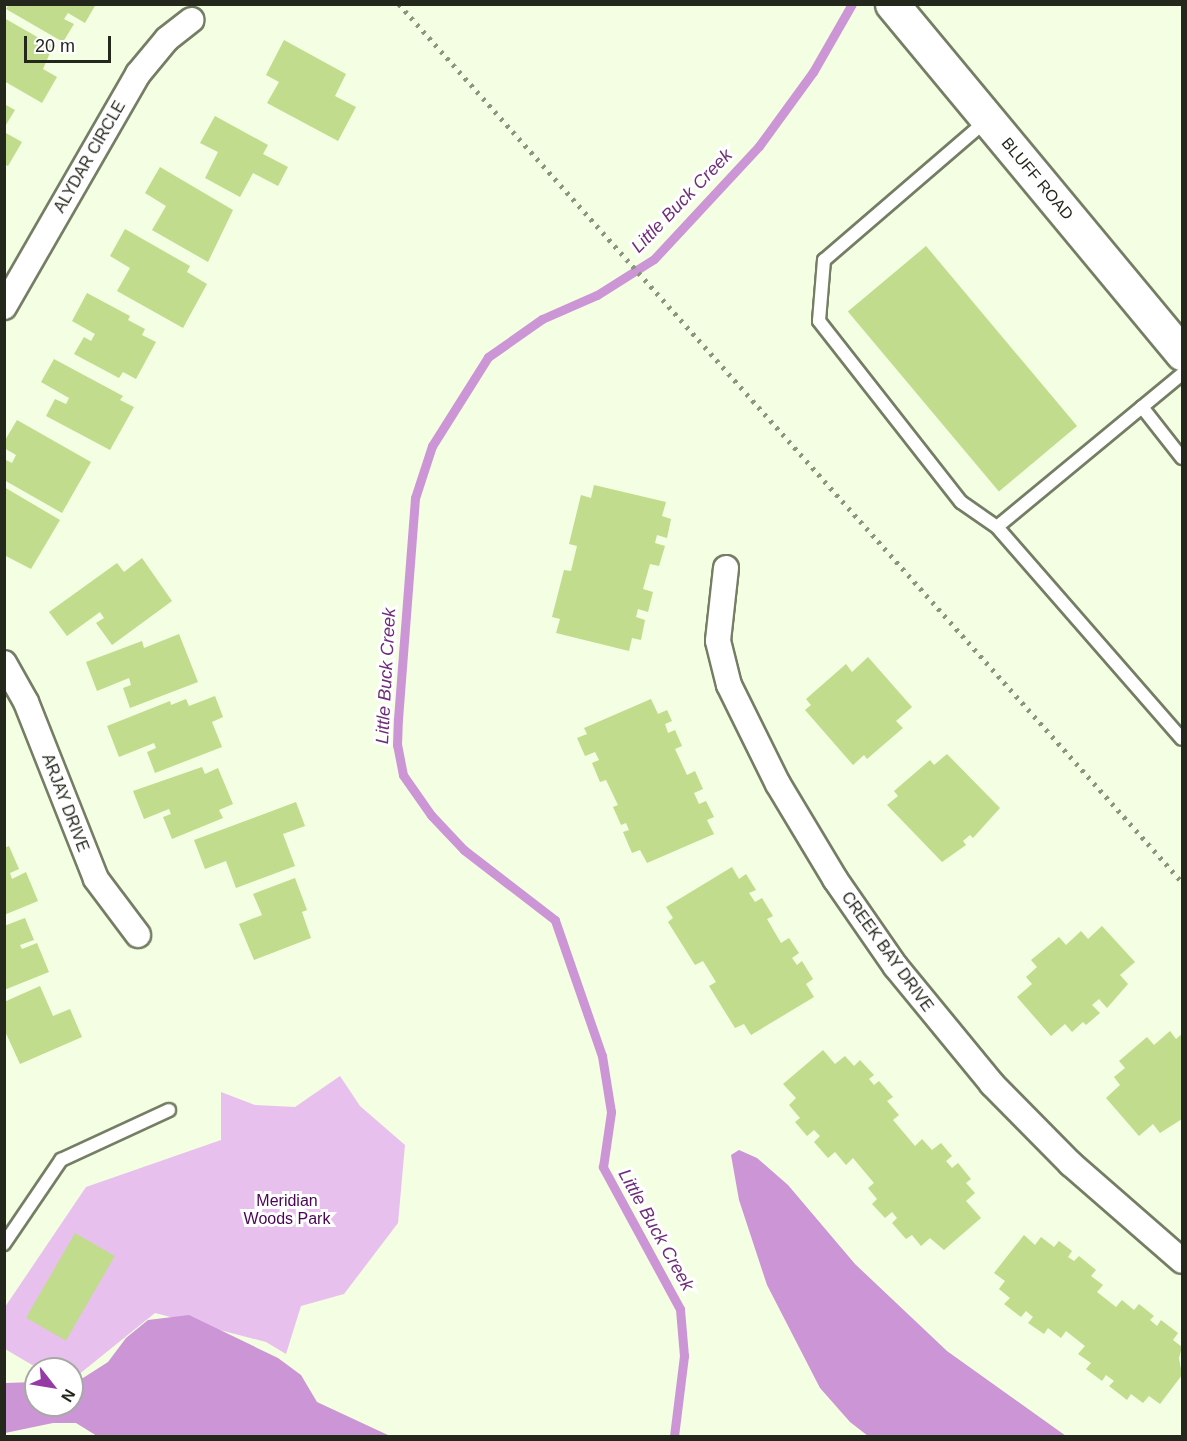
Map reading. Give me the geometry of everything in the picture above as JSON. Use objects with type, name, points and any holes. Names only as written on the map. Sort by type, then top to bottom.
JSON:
[{"type":"main road","name":"BLUFF ROAD","points":[[892,4],[1182,353]]},
{"type":"street","name":"ALYDAR CIRCLE","points":[[4,307],[138,74],[167,39],[191,20]]},
{"type":"street","name":"CREEK BAY DRIVE","points":[[726,568],[718,641],[729,685],[778,784],[835,879],[902,976],[986,1078],[1071,1164],[1182,1261]]},
{"type":"street","name":"ARJAY DRIVE","points":[[4,663],[26,702],[96,879],[138,935]]},
{"type":"lane","points":[[988,120],[824,260],[819,321],[962,502],[997,527],[1182,739]]},
{"type":"lane","points":[[997,527],[1182,374]]},
{"type":"lane","points":[[1143,407],[1182,458]]},
{"type":"lane","points":[[4,1244],[62,1160],[170,1110]]},
{"type":"green space","name":"Meridian Woods Park","points":[[340,1076],[360,1106],[405,1145],[398,1223],[344,1294],[301,1306],[286,1354],[266,1342],[155,1313],[84,1370],[84,1357],[24,1357],[24,1360],[5,1349],[5,1307],[86,1187],[221,1140],[221,1092],[255,1105],[295,1107]]},
{"type":"shaded area","points":[[739,1150],[757,1158],[788,1185],[855,1264],[947,1351],[1066,1436],[868,1436],[850,1422],[820,1388],[767,1285],[739,1200],[731,1155]]},
{"type":"shaded area","points":[[189,1315],[278,1358],[301,1375],[317,1402],[390,1436],[97,1436],[76,1423],[53,1423],[5,1433],[5,1383],[24,1382],[24,1417],[84,1417],[84,1377],[108,1362],[126,1338],[148,1320]]},
{"type":"building","points":[[9,4],[96,4],[85,23],[68,13],[64,19],[74,24],[63,42],[6,9]]},
{"type":"building","points":[[4,18],[53,46],[43,69],[57,77],[42,103],[4,81]]},
{"type":"building","points":[[284,40],[346,74],[335,96],[356,107],[338,141],[267,103],[279,82],[266,75]]},
{"type":"building","points":[[4,104],[15,110],[4,128]]},
{"type":"building","points":[[215,116],[268,145],[263,154],[288,167],[278,186],[253,173],[240,197],[205,178],[218,152],[200,143]]},
{"type":"building","points":[[4,132],[22,142],[8,166],[4,164]]},
{"type":"building","points":[[160,167],[233,210],[208,262],[152,230],[166,206],[145,193]]},
{"type":"building","points":[[125,229],[190,266],[187,272],[207,284],[183,328],[117,291],[130,268],[110,256]]},
{"type":"building","points":[[926,246],[1077,426],[999,492],[848,312]]},
{"type":"building","points":[[87,293],[130,316],[128,320],[145,329],[142,335],[156,342],[136,379],[123,372],[119,378],[74,354],[84,337],[91,341],[95,334],[72,321]]},
{"type":"building","points":[[54,359],[123,396],[120,400],[134,407],[110,450],[46,416],[55,399],[66,404],[69,398],[41,382]]},
{"type":"building","points":[[17,420],[91,462],[62,513],[4,480],[4,459],[12,463],[16,455],[4,448],[4,442]]},
{"type":"building","points":[[594,485],[666,502],[662,516],[671,519],[667,538],[657,535],[655,543],[665,546],[659,566],[650,564],[643,589],[653,592],[648,612],[638,609],[636,617],[645,620],[641,640],[632,638],[629,651],[556,633],[560,619],[552,617],[564,570],[571,571],[577,546],[569,544],[581,495],[591,498]]},
{"type":"building","points":[[4,487],[60,520],[31,569],[4,555]]},
{"type":"building","points":[[142,558],[172,601],[112,645],[96,623],[104,618],[100,612],[67,636],[49,612],[117,563],[124,572]]},
{"type":"building","points":[[179,634],[198,682],[130,708],[123,688],[131,685],[129,678],[97,691],[86,662],[142,641],[144,648]]},
{"type":"building","points":[[868,657],[912,707],[896,721],[903,728],[867,759],[864,755],[853,765],[805,710],[811,705],[806,699],[846,664],[852,672]]},
{"type":"building","points":[[215,696],[223,717],[212,722],[222,747],[155,773],[147,752],[156,748],[154,743],[119,757],[107,726],[170,701],[171,705],[186,699],[189,706]]},
{"type":"building","points":[[651,699],[658,714],[667,710],[672,721],[665,724],[668,733],[675,730],[682,746],[675,749],[687,775],[695,771],[703,789],[694,793],[699,804],[706,801],[714,817],[707,820],[714,834],[647,863],[640,850],[632,853],[623,832],[629,830],[626,823],[621,825],[613,807],[618,805],[606,780],[600,782],[592,763],[599,760],[595,752],[585,756],[577,738],[587,734],[584,728]]},
{"type":"building","points":[[947,754],[1000,808],[973,838],[970,835],[963,841],[966,845],[942,862],[887,805],[898,796],[894,791],[930,760],[934,765]]},
{"type":"building","points":[[202,767],[205,774],[218,768],[233,804],[219,810],[223,818],[172,839],[163,817],[171,814],[169,809],[144,819],[133,791]]},
{"type":"building","points":[[296,802],[305,826],[283,834],[295,866],[236,888],[226,861],[205,869],[194,840]]},
{"type":"building","points":[[9,846],[19,869],[10,873],[12,879],[26,872],[38,901],[4,915],[4,848]]},
{"type":"building","points":[[732,867],[739,879],[746,874],[756,890],[749,893],[755,902],[762,898],[773,916],[767,919],[781,943],[789,938],[799,953],[792,958],[797,965],[802,961],[813,979],[806,984],[814,997],[751,1035],[744,1024],[735,1028],[709,986],[716,982],[703,961],[695,965],[668,922],[673,918],[666,907]]},
{"type":"building","points":[[295,878],[307,910],[302,912],[311,938],[254,960],[239,924],[262,915],[253,894]]},
{"type":"building","points":[[25,918],[34,940],[20,945],[22,949],[37,943],[49,972],[4,990],[4,926]]},
{"type":"building","points":[[1102,926],[1135,962],[1120,975],[1128,984],[1107,1008],[1099,999],[1092,1005],[1100,1013],[1086,1025],[1083,1022],[1072,1032],[1065,1024],[1051,1036],[1017,997],[1032,984],[1026,977],[1037,967],[1031,960],[1059,937],[1066,945],[1081,931],[1088,939]]},
{"type":"building","points":[[40,986],[53,1016],[70,1009],[82,1037],[20,1064],[4,1029],[4,1002]]},
{"type":"building","points":[[1170,1031],[1176,1039],[1182,1034],[1182,1119],[1160,1133],[1153,1124],[1139,1136],[1106,1098],[1120,1085],[1114,1077],[1125,1068],[1119,1061],[1147,1037],[1154,1045]]},
{"type":"building","points":[[823,1050],[835,1064],[845,1056],[854,1066],[860,1060],[874,1075],[869,1079],[874,1085],[879,1081],[893,1097],[887,1101],[899,1115],[893,1120],[915,1146],[922,1139],[932,1150],[941,1143],[952,1156],[946,1161],[952,1168],[958,1163],[971,1179],[966,1183],[975,1193],[966,1201],[981,1218],[944,1250],[930,1238],[921,1246],[912,1235],[906,1239],[892,1223],[897,1218],[892,1212],[885,1218],[872,1204],[877,1199],[868,1188],[874,1183],[853,1158],[846,1165],[835,1152],[828,1158],[814,1142],[820,1136],[814,1130],[807,1136],[795,1122],[800,1118],[789,1105],[796,1098],[783,1084]]},
{"type":"building","points":[[75,1233],[115,1256],[66,1341],[26,1318]]},
{"type":"building","points":[[1024,1235],[1035,1245],[1041,1237],[1054,1247],[1059,1241],[1072,1251],[1068,1257],[1074,1261],[1079,1256],[1096,1270],[1091,1276],[1103,1285],[1097,1292],[1116,1307],[1122,1300],[1134,1310],[1139,1304],[1154,1316],[1150,1320],[1157,1326],[1161,1320],[1178,1333],[1173,1340],[1182,1347],[1179,1358],[1182,1375],[1160,1404],[1149,1396],[1143,1403],[1131,1394],[1127,1400],[1109,1386],[1114,1381],[1106,1375],[1102,1381],[1086,1369],[1091,1363],[1078,1354],[1085,1346],[1066,1331],[1061,1338],[1048,1328],[1044,1334],[1028,1323],[1033,1317],[1026,1311],[1021,1317],[1004,1304],[1010,1298],[999,1289],[1005,1281],[994,1273]]},
{"type":"waterway","name":"Little Buck Creek","points":[[674,1436],[684,1356],[680,1309],[603,1167],[611,1112],[602,1056],[555,920],[464,850],[431,815],[403,775],[397,745],[398,719],[415,498],[432,446],[488,357],[542,319],[597,295],[654,259],[759,146],[813,72],[852,4]]},
{"type":"railway","points":[[399,4],[1182,882]]}]
